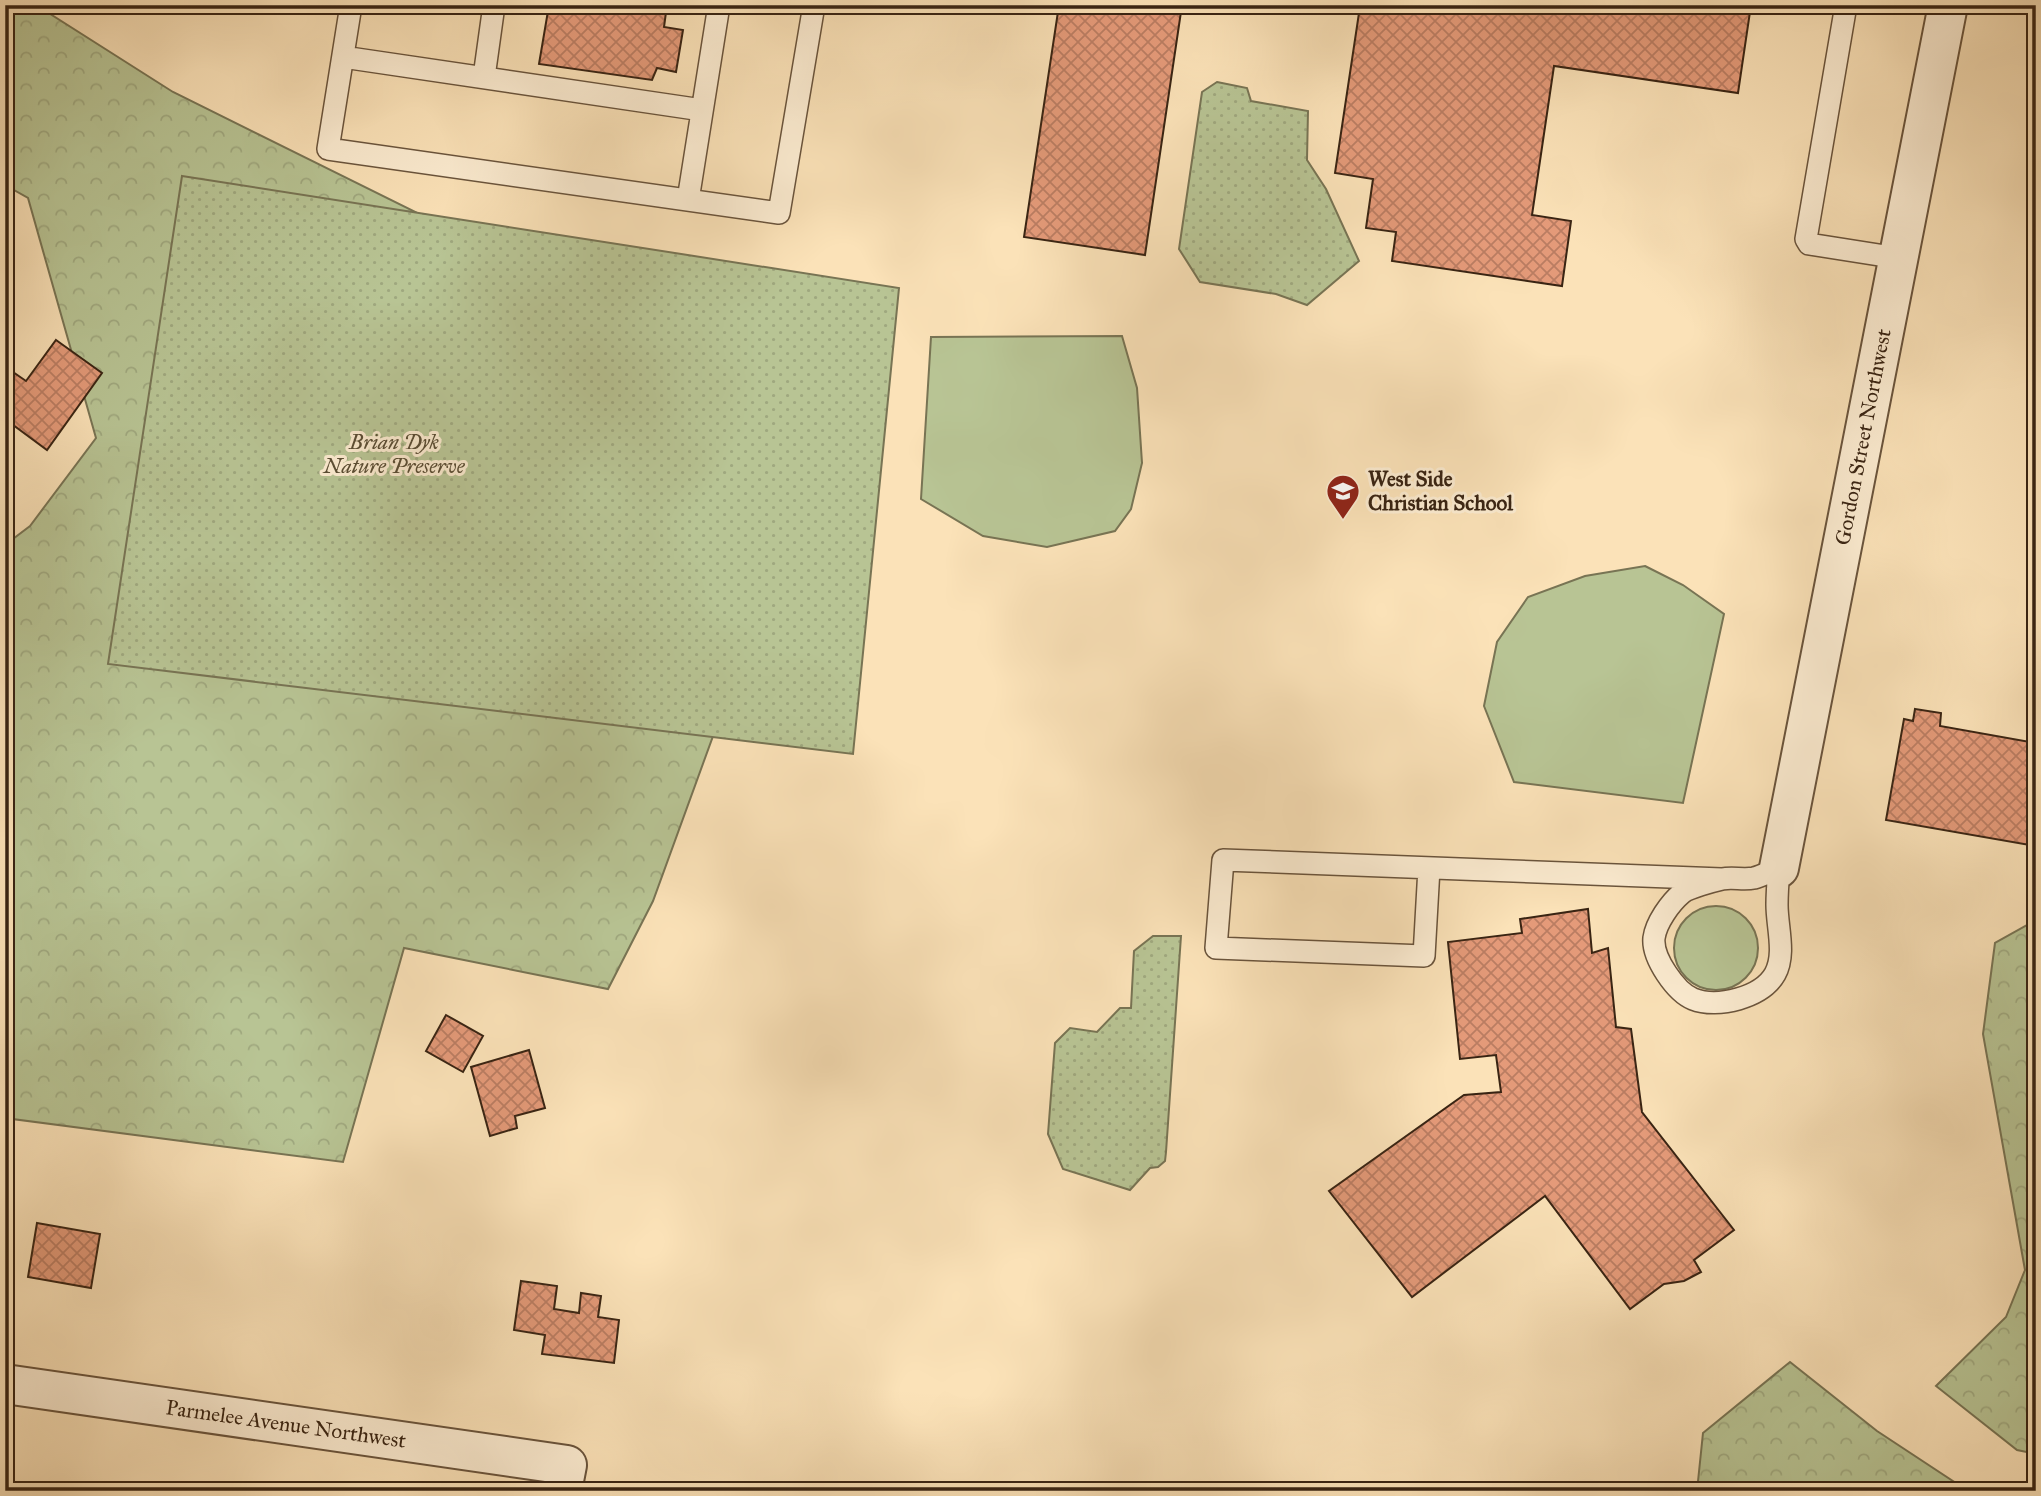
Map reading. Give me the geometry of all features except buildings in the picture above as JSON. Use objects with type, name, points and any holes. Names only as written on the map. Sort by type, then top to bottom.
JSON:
[{"type":"street","name":"Gordon Street Northwest","points":[[1779,868],[1948,5]]},
{"type":"street","name":"Parmelee Avenue Northwest","points":[[5,1384],[565,1478]]},
{"type":"lane","points":[[351,5],[328,149],[779,213],[814,5]]},
{"type":"lane","points":[[484,77],[494,5]]},
{"type":"lane","points":[[688,200],[719,5]]},
{"type":"lane","points":[[1846,5],[1806,239],[1809,244],[1898,258]]},
{"type":"lane","points":[[343,57],[702,110]]},
{"type":"lane","points":[[1429,868],[1424,956],[1216,948],[1223,860],[1722,879],[1755,878],[1779,868],[1777,906],[1780,958],[1775,975],[1758,992],[1735,1000],[1711,1002],[1693,999],[1678,988],[1657,956],[1654,939],[1663,916],[1682,893],[1722,879]]},
{"type":"green space","points":[[5,5],[36,5],[173,92],[583,295],[744,651],[653,901],[608,989],[404,948],[343,1162],[5,1118],[5,545],[30,526],[96,438],[28,198],[5,185]]},
{"type":"green space","points":[[1217,82],[1247,88],[1251,101],[1308,111],[1307,160],[1326,189],[1359,261],[1307,305],[1276,294],[1200,282],[1179,249],[1202,92]]},
{"type":"green space","name":"Brian Dyk Nature Preserve","points":[[182,176],[899,288],[853,754],[108,664]]},
{"type":"green space","points":[[1122,336],[1137,388],[1142,463],[1131,509],[1115,531],[1047,547],[983,536],[921,499],[931,337]]},
{"type":"green space","points":[[1645,566],[1683,585],[1724,614],[1683,803],[1514,782],[1484,706],[1497,642],[1528,597],[1585,576]]},
{"type":"green space","points":[[1716,906],[1732,909],[1746,918],[1755,932],[1758,948],[1755,964],[1746,978],[1732,987],[1716,990],[1700,987],[1686,978],[1677,964],[1674,948],[1677,932],[1686,918],[1700,909]]},
{"type":"green space","points":[[2036,920],[2036,1454],[2017,1450],[1936,1386],[2006,1317],[2025,1270],[1983,1034],[1995,943]]},
{"type":"green space","points":[[1153,936],[1181,936],[1166,1152],[1165,1161],[1158,1167],[1150,1168],[1130,1190],[1063,1169],[1048,1134],[1055,1043],[1070,1028],[1097,1032],[1120,1008],[1131,1008],[1134,951]]},
{"type":"green space","points":[[1790,1362],[1877,1431],[1968,1491],[1697,1491],[1703,1433]]},
{"type":"place","name":"West Side Christian School","points":[[1343,521]]}]
